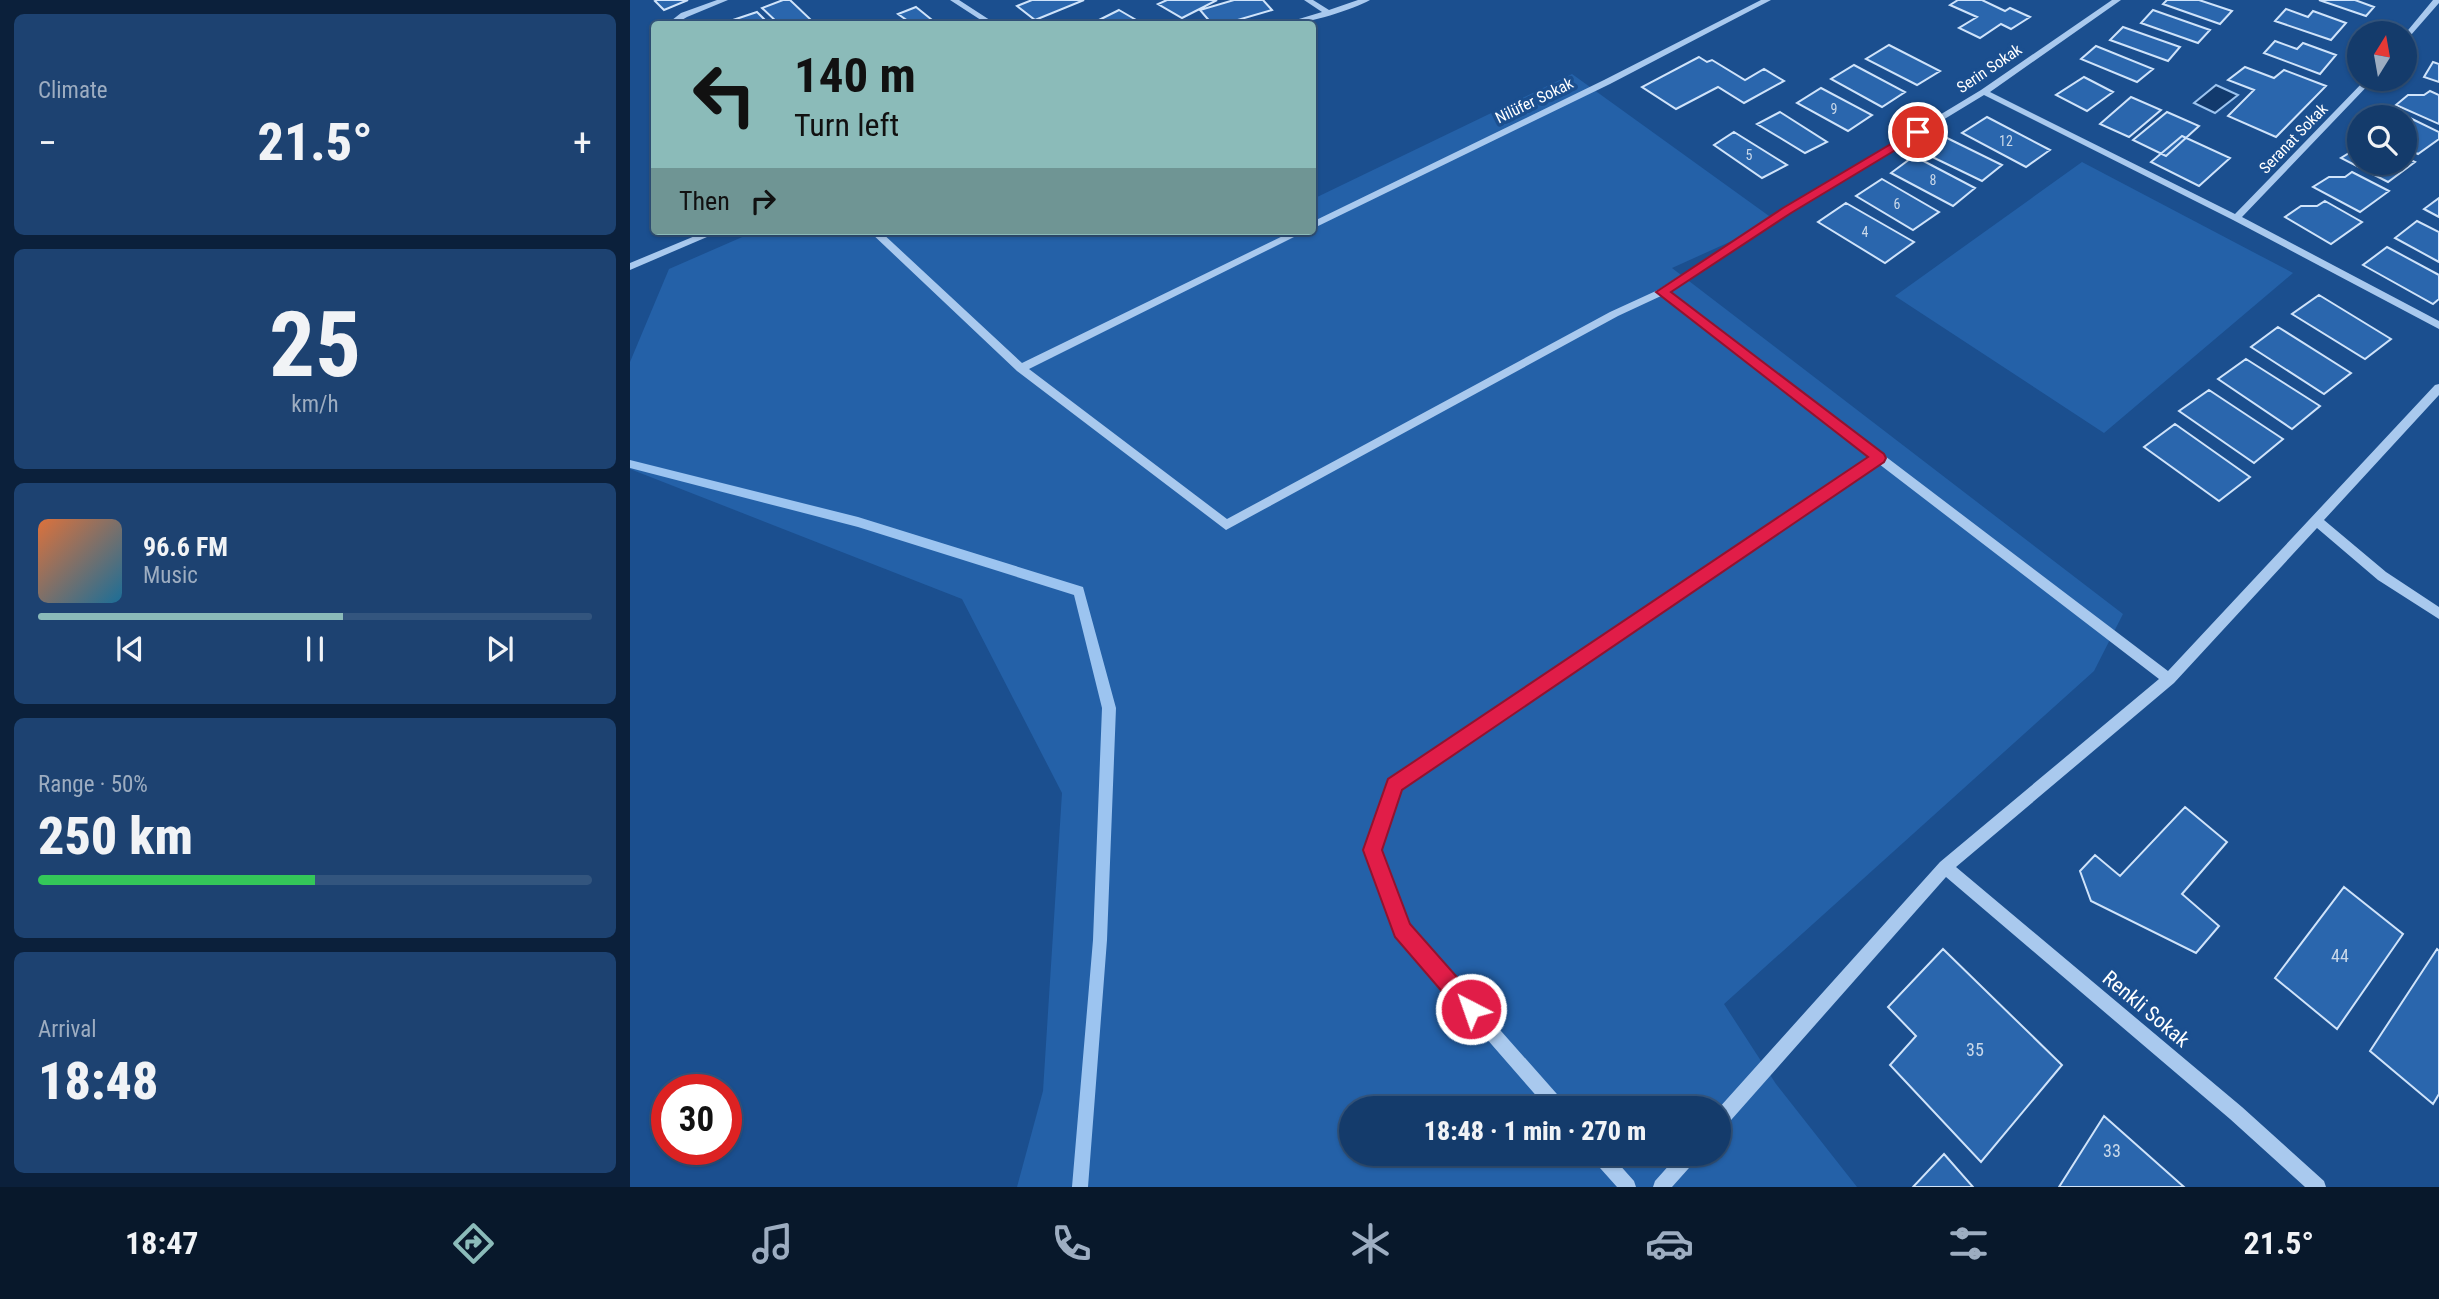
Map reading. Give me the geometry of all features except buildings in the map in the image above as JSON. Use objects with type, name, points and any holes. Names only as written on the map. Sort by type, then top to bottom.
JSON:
[{"type":"street","points":[[675,21],[724,0]]},
{"type":"street","points":[[954,0],[987,21]]},
{"type":"street","points":[[1308,0],[1329,12]]},
{"type":"street","points":[[1301,21],[1366,0]]},
{"type":"street","name":"Nilüfer Sokak","points":[[1316,224],[1607,82],[1767,0]]},
{"type":"street","name":"Serin Sokak","points":[[1021,368],[1226,525],[1614,314],[1662,292],[1787,211],[1983,92],[2117,0]]},
{"type":"street","points":[[2417,25],[2437,0]]},
{"type":"street","name":"Seranat Sokak","points":[[2236,218],[2358,91]]},
{"type":"street","points":[[1983,92],[2236,218],[2439,326]]},
{"type":"street","points":[[630,267],[706,235]]},
{"type":"street","points":[[878,235],[1021,368],[1293,235]]},
{"type":"street","points":[[1278,235],[1284,240]]},
{"type":"street","points":[[1662,292],[2169,679]]},
{"type":"street","points":[[1731,1107],[1945,867],[2169,679],[2439,388]]},
{"type":"street","points":[[1547,1096],[1402,931],[1373,850],[1394,785],[1878,458]]},
{"type":"street","points":[[2316,520],[2382,576],[2439,614]]},
{"type":"street","name":"Renkli Sokak","points":[[1945,867],[2236,1113],[2318,1187]]},
{"type":"street","points":[[1609,1166],[1628,1187]]},
{"type":"street","points":[[1661,1187],[1680,1166]]},
{"type":"shaded area","points":[[1572,74],[1776,221],[1672,268],[2123,614],[2094,671],[1724,1004],[1776,1084],[1857,1187],[1017,1187],[1043,1091],[1062,793],[962,599],[630,469],[630,362],[669,269],[747,235],[1316,235],[1316,198]]},
{"type":"shaded area","points":[[2216,85],[2238,95],[2215,113],[2194,103]]},
{"type":"shaded area","points":[[2082,162],[2293,273],[2104,433],[1895,296]]},
{"type":"waterway","points":[[630,464],[858,522],[1079,591],[1109,708],[1100,940],[1080,1187]]},
{"type":"route","points":[[1471,1009],[1402,931],[1373,850],[1394,785],[1878,458],[1662,292],[1787,211],[1918,132]]}]
